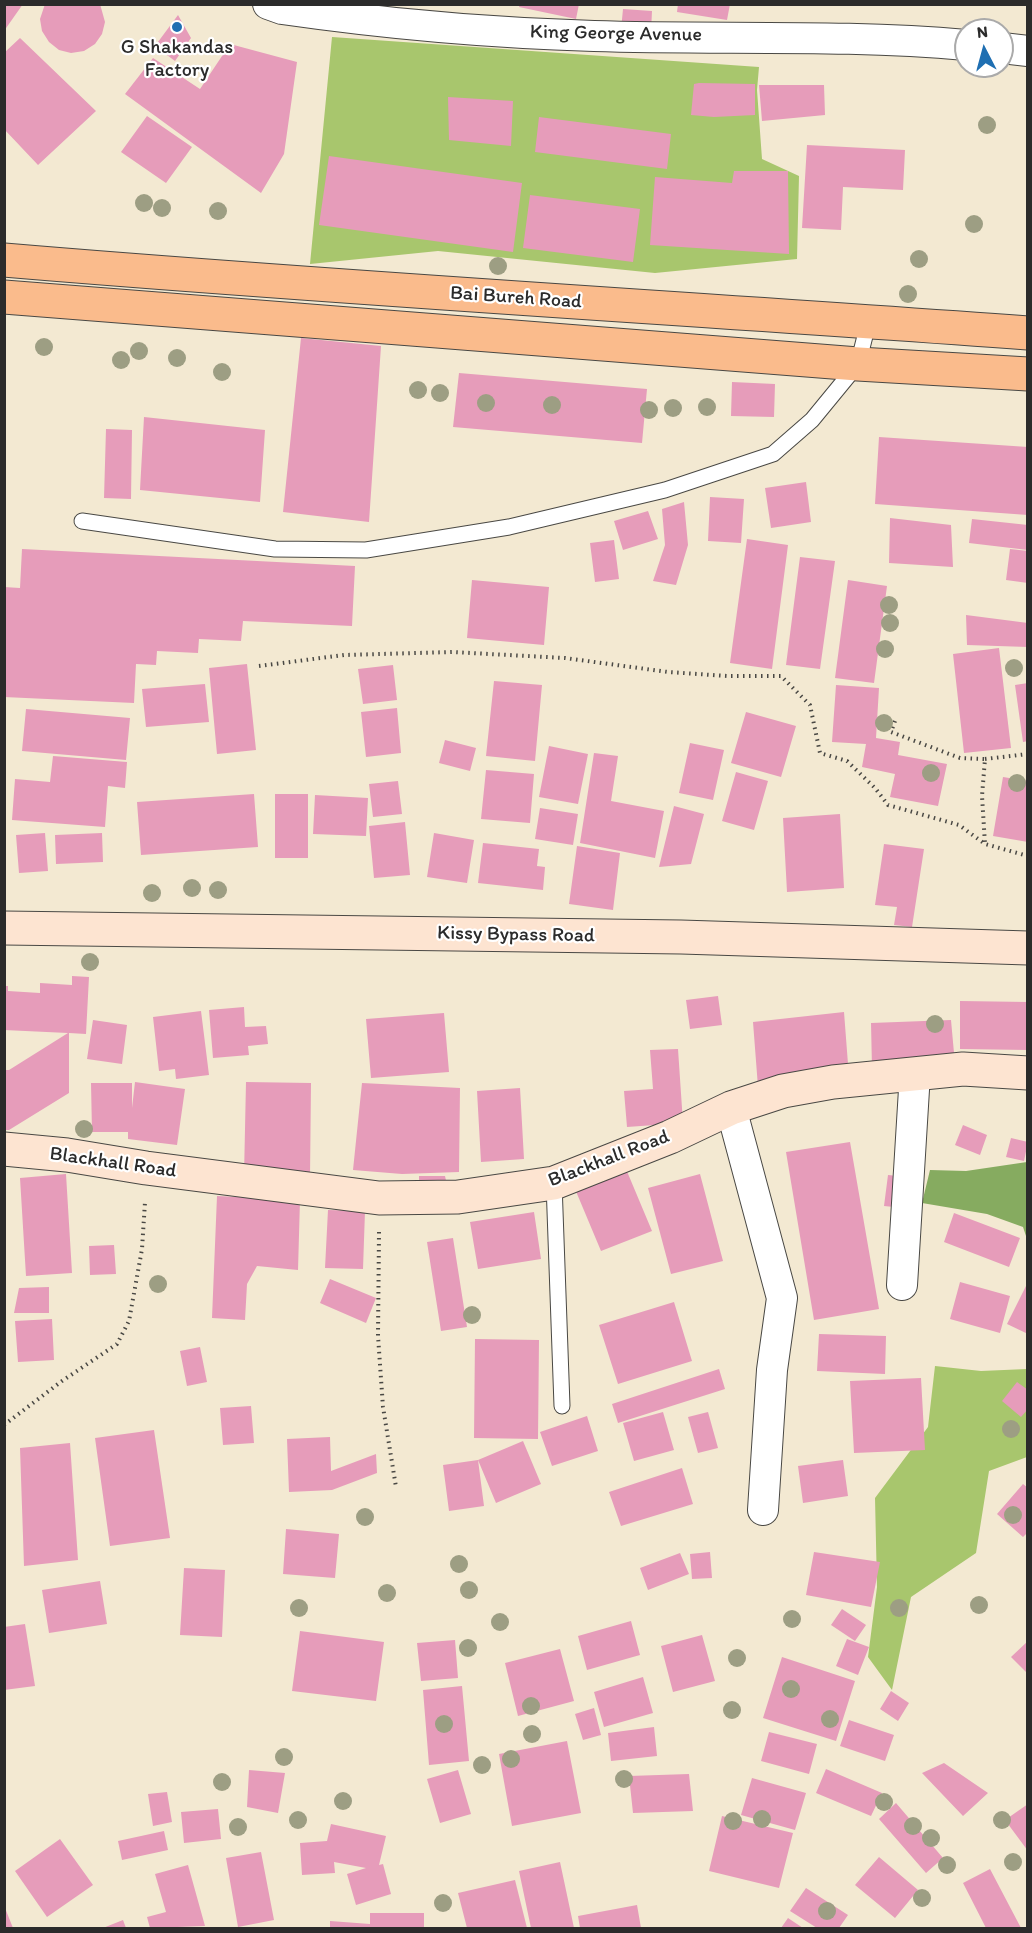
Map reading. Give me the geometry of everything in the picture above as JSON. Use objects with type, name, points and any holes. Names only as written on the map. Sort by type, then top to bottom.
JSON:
[{"type":"highway","name":"Bai Bureh Road","points":[[4,260],[186,275],[869,320],[1028,333]]},
{"type":"highway","points":[[4,297],[858,364],[1028,374]]},
{"type":"street","name":"King George Avenue","points":[[268,4],[282,9],[382,23],[594,36],[769,37],[954,45]]},
{"type":"street","name":"Kissy Bypass Road","points":[[4,928],[681,937],[1028,948]]},
{"type":"street","name":"Blackhall Road","points":[[4,1149],[66,1155],[146,1168],[379,1198],[458,1197],[554,1183],[670,1137],[731,1108],[783,1091],[833,1082],[963,1069],[1028,1073]]},
{"type":"street","points":[[902,1285],[915,1074]]},
{"type":"street","points":[[731,1108],[782,1298],[772,1371],[763,1510]]},
{"type":"lane","points":[[82,521],[275,549],[366,550],[509,527],[665,490],[773,454],[812,420],[858,364],[869,320]]},
{"type":"lane","points":[[554,1183],[562,1406]]},
{"type":"path","points":[[260,666],[344,655],[452,652],[565,658],[692,673],[781,676],[810,705],[820,753],[847,760],[875,788],[888,805],[959,825],[986,844],[1028,856]]},
{"type":"path","points":[[895,721],[891,732],[960,758],[985,759],[1028,754]]},
{"type":"path","points":[[985,759],[982,796],[986,844]]},
{"type":"path","points":[[4,1425],[62,1381],[117,1344],[129,1321],[142,1249],[146,1168]]},
{"type":"path","points":[[379,1198],[378,1336],[382,1407],[396,1487]]},
{"type":"green space","points":[[332,37],[759,67],[757,90],[762,159],[799,176],[797,259],[655,273],[438,251],[310,264]]},
{"type":"green space","points":[[1027,1162],[1027,1239],[1023,1227],[987,1214],[922,1203],[930,1170],[966,1171]]},
{"type":"green space","points":[[935,1366],[981,1371],[1027,1369],[1027,1457],[989,1471],[976,1553],[911,1597],[892,1690],[868,1657],[877,1587],[875,1498],[928,1427]]},
{"type":"building","points":[[4,4],[23,4],[4,31]]},
{"type":"building","points":[[45,4],[100,4],[105,22],[102,34],[95,44],[84,51],[71,53],[59,50],[49,42],[42,31],[40,19]]},
{"type":"building","points":[[520,4],[579,4],[576,19],[519,7]]},
{"type":"building","points":[[678,4],[730,4],[727,20],[677,12]]},
{"type":"building","points":[[623,9],[652,11],[651,32],[621,30]]},
{"type":"building","name":"G Shakandas Factory","points":[[178,15],[191,38],[175,61],[155,46]]},
{"type":"building","points":[[20,38],[96,111],[38,165],[4,129],[4,53]]},
{"type":"building","points":[[230,44],[297,62],[284,154],[261,193],[125,94],[153,58],[200,89]]},
{"type":"building","points":[[694,84],[755,84],[755,115],[714,117],[691,115]]},
{"type":"building","points":[[759,85],[824,85],[825,115],[762,121]]},
{"type":"building","points":[[448,97],[513,101],[511,146],[449,140]]},
{"type":"building","points":[[147,116],[192,147],[166,183],[121,152]]},
{"type":"building","points":[[539,117],[671,134],[667,169],[535,152]]},
{"type":"building","points":[[807,145],[905,150],[903,190],[843,187],[841,230],[802,228]]},
{"type":"building","points":[[329,156],[522,183],[513,252],[319,225]]},
{"type":"building","points":[[734,171],[788,171],[789,254],[650,245],[655,177],[732,183]]},
{"type":"building","points":[[530,195],[640,209],[633,262],[523,248]]},
{"type":"building","points":[[301,338],[381,346],[369,522],[283,512]]},
{"type":"building","points":[[459,373],[647,389],[642,443],[453,427]]},
{"type":"building","points":[[732,382],[775,384],[774,417],[731,416]]},
{"type":"building","points":[[144,417],[265,430],[260,502],[140,490]]},
{"type":"building","points":[[106,429],[132,430],[131,499],[104,498]]},
{"type":"building","points":[[879,437],[1028,447],[1028,515],[875,504]]},
{"type":"building","points":[[806,482],[811,522],[771,528],[765,488]]},
{"type":"building","points":[[710,497],[744,499],[741,543],[708,541]]},
{"type":"building","points":[[684,502],[688,545],[676,585],[653,581],[665,545],[662,509]]},
{"type":"building","points":[[648,511],[658,539],[623,550],[614,521]]},
{"type":"building","points":[[890,518],[951,525],[953,567],[889,563]]},
{"type":"building","points":[[972,519],[1028,525],[1028,550],[969,543]]},
{"type":"building","points":[[747,539],[788,545],[772,669],[730,663]]},
{"type":"building","points":[[614,540],[619,579],[595,582],[590,543]]},
{"type":"building","points":[[22,549],[355,566],[352,626],[243,621],[241,641],[199,639],[198,653],[157,651],[156,665],[136,664],[134,703],[4,697],[4,587],[20,588]]},
{"type":"building","points":[[1010,549],[1028,551],[1028,583],[1006,580]]},
{"type":"building","points":[[800,557],[835,561],[820,669],[786,665]]},
{"type":"building","points":[[472,580],[549,587],[544,645],[467,638]]},
{"type":"building","points":[[848,580],[887,586],[874,683],[835,678]]},
{"type":"building","points":[[966,615],[1028,623],[1028,647],[967,645]]},
{"type":"building","points":[[999,648],[1011,748],[964,753],[953,654]]},
{"type":"building","points":[[247,664],[256,750],[217,754],[209,668]]},
{"type":"building","points":[[393,665],[397,700],[363,704],[358,669]]},
{"type":"building","points":[[494,681],[542,685],[535,761],[486,756]]},
{"type":"building","points":[[1028,683],[1028,741],[1023,742],[1015,685]]},
{"type":"building","points":[[205,684],[209,722],[146,727],[142,689]]},
{"type":"building","points":[[836,685],[879,688],[876,738],[900,742],[898,755],[947,764],[938,806],[890,797],[895,774],[862,767],[866,744],[832,742]]},
{"type":"building","points":[[397,708],[401,753],[366,757],[361,712]]},
{"type":"building","points":[[26,709],[130,718],[126,760],[22,751]]},
{"type":"building","points":[[746,712],[796,726],[781,777],[731,763]]},
{"type":"building","points":[[445,740],[476,748],[470,771],[439,763]]},
{"type":"building","points":[[690,743],[724,750],[713,800],[679,793]]},
{"type":"building","points":[[549,746],[588,754],[578,804],[539,797]]},
{"type":"building","points":[[594,753],[618,756],[611,801],[664,811],[655,858],[580,843]]},
{"type":"building","points":[[53,756],[127,762],[125,788],[108,786],[105,827],[12,820],[15,779],[50,782]]},
{"type":"building","points":[[486,770],[534,774],[530,823],[481,819]]},
{"type":"building","points":[[736,772],[768,781],[754,830],[722,821]]},
{"type":"building","points":[[1003,777],[1028,781],[1028,842],[993,836]]},
{"type":"building","points":[[398,781],[402,814],[373,817],[369,784]]},
{"type":"building","points":[[254,794],[258,847],[141,855],[137,802]]},
{"type":"building","points":[[275,794],[308,794],[308,858],[275,858]]},
{"type":"building","points":[[315,795],[368,798],[366,836],[313,834]]},
{"type":"building","points":[[674,806],[704,814],[691,864],[659,867]]},
{"type":"building","points":[[540,808],[578,814],[573,845],[535,839]]},
{"type":"building","points":[[840,814],[844,888],[787,892],[783,818]]},
{"type":"building","points":[[405,822],[410,875],[374,878],[369,826]]},
{"type":"building","points":[[45,833],[48,871],[19,873],[16,835]]},
{"type":"building","points":[[102,833],[103,862],[56,864],[55,835]]},
{"type":"building","points":[[434,833],[474,840],[467,883],[427,877]]},
{"type":"building","points":[[483,843],[539,849],[537,866],[545,867],[543,890],[478,883]]},
{"type":"building","points":[[884,844],[924,849],[912,927],[894,925],[897,907],[875,905]]},
{"type":"building","points":[[577,846],[620,853],[613,910],[569,904]]},
{"type":"building","points":[[72,976],[89,977],[86,1034],[69,1033],[69,1093],[9,1130],[4,1130],[4,1070],[9,1070],[68,1033],[4,1030],[4,986],[8,986],[8,991],[40,993],[40,983],[72,985]]},
{"type":"building","points":[[718,996],[722,1025],[690,1029],[686,1000]]},
{"type":"building","points":[[960,1001],[1028,1002],[1028,1050],[960,1049]]},
{"type":"building","points":[[244,1007],[245,1027],[266,1026],[268,1044],[248,1046],[249,1055],[213,1058],[209,1010]]},
{"type":"building","points":[[201,1011],[209,1075],[176,1079],[175,1069],[159,1071],[153,1017]]},
{"type":"building","points":[[844,1012],[849,1077],[758,1087],[753,1022]]},
{"type":"building","points":[[444,1013],[449,1072],[371,1078],[366,1019]]},
{"type":"building","points":[[93,1020],[127,1025],[122,1064],[87,1059]]},
{"type":"building","points":[[951,1020],[955,1064],[872,1068],[871,1023]]},
{"type":"building","points":[[678,1049],[683,1123],[627,1127],[624,1091],[653,1089],[650,1050]]},
{"type":"building","points":[[135,1082],[185,1089],[177,1145],[128,1139],[128,1132],[92,1132],[91,1083],[132,1083],[132,1108]]},
{"type":"building","points":[[246,1082],[311,1083],[310,1177],[244,1176]]},
{"type":"building","points":[[362,1083],[460,1088],[459,1172],[402,1174],[353,1170]]},
{"type":"building","points":[[520,1088],[524,1159],[481,1162],[477,1091]]},
{"type":"building","points":[[963,1125],[987,1135],[980,1155],[955,1145]]},
{"type":"building","points":[[1011,1138],[1028,1142],[1024,1161],[1006,1157]]},
{"type":"building","points":[[850,1142],[879,1309],[814,1320],[786,1152]]},
{"type":"building","points":[[626,1169],[652,1231],[601,1251],[575,1189]]},
{"type":"building","points":[[66,1174],[72,1273],[26,1276],[20,1178]]},
{"type":"building","points":[[700,1174],[723,1261],[671,1274],[648,1188]]},
{"type":"building","points":[[888,1175],[908,1177],[904,1208],[884,1206]]},
{"type":"building","points":[[419,1176],[445,1176],[447,1185],[419,1186]]},
{"type":"building","points":[[217,1196],[300,1200],[298,1270],[257,1266],[247,1284],[245,1320],[212,1318]]},
{"type":"building","points":[[328,1210],[365,1211],[363,1269],[325,1268]]},
{"type":"building","points":[[534,1212],[541,1259],[478,1269],[470,1222]]},
{"type":"building","points":[[954,1213],[1020,1238],[1009,1267],[944,1242]]},
{"type":"building","points":[[453,1238],[467,1327],[441,1331],[427,1242]]},
{"type":"building","points":[[114,1245],[116,1274],[90,1275],[89,1246]]},
{"type":"building","points":[[330,1279],[376,1298],[366,1323],[320,1303]]},
{"type":"building","points":[[960,1282],[1010,1296],[1000,1333],[950,1319]]},
{"type":"building","points":[[1028,1282],[1028,1334],[1007,1324]]},
{"type":"building","points":[[49,1287],[49,1313],[14,1313],[19,1288]]},
{"type":"building","points":[[674,1302],[692,1361],[618,1384],[599,1325]]},
{"type":"building","points":[[52,1319],[54,1360],[18,1362],[15,1321]]},
{"type":"building","points":[[819,1334],[886,1336],[885,1374],[817,1371]]},
{"type":"building","points":[[475,1339],[539,1340],[538,1439],[474,1438]]},
{"type":"building","points":[[200,1347],[207,1382],[187,1386],[180,1351]]},
{"type":"building","points":[[719,1369],[725,1389],[618,1423],[612,1404]]},
{"type":"building","points":[[921,1378],[925,1450],[854,1453],[850,1381]]},
{"type":"building","points":[[1017,1382],[1028,1390],[1028,1409],[1021,1417],[1002,1401]]},
{"type":"building","points":[[251,1406],[254,1443],[223,1445],[220,1408]]},
{"type":"building","points":[[663,1412],[674,1450],[634,1461],[623,1423]]},
{"type":"building","points":[[708,1412],[718,1448],[698,1453],[688,1417]]},
{"type":"building","points":[[587,1416],[598,1451],[552,1466],[540,1432]]},
{"type":"building","points":[[154,1430],[170,1538],[110,1546],[95,1438]]},
{"type":"building","points":[[330,1437],[331,1471],[376,1454],[377,1473],[332,1490],[289,1492],[287,1439]]},
{"type":"building","points":[[523,1441],[541,1484],[496,1503],[478,1460]]},
{"type":"building","points":[[70,1443],[78,1560],[24,1566],[20,1448]]},
{"type":"building","points":[[478,1460],[484,1506],[449,1511],[443,1465]]},
{"type":"building","points":[[843,1460],[848,1496],[803,1503],[798,1466]]},
{"type":"building","points":[[682,1468],[693,1504],[621,1526],[609,1492]]},
{"type":"building","points":[[1023,1484],[1028,1488],[1028,1532],[1023,1537],[997,1514]]},
{"type":"building","points":[[286,1529],[339,1534],[335,1578],[283,1574]]},
{"type":"building","points":[[710,1552],[712,1578],[692,1579],[690,1554]]},
{"type":"building","points":[[814,1552],[880,1562],[871,1607],[806,1595]]},
{"type":"building","points":[[680,1553],[689,1574],[648,1590],[640,1568]]},
{"type":"building","points":[[184,1568],[225,1570],[222,1637],[180,1635]]},
{"type":"building","points":[[100,1581],[107,1624],[49,1633],[42,1590]]},
{"type":"building","points":[[842,1609],[866,1625],[855,1641],[831,1625]]},
{"type":"building","points":[[631,1621],[640,1655],[587,1670],[578,1636]]},
{"type":"building","points":[[25,1624],[35,1686],[4,1690],[4,1627]]},
{"type":"building","points":[[300,1631],[384,1642],[376,1701],[292,1691]]},
{"type":"building","points":[[702,1635],[715,1681],[673,1692],[661,1646]]},
{"type":"building","points":[[847,1639],[869,1647],[858,1675],[836,1666]]},
{"type":"building","points":[[455,1640],[458,1678],[421,1681],[417,1643]]},
{"type":"building","points":[[1028,1641],[1028,1674],[1011,1657]]},
{"type":"building","points":[[560,1649],[574,1701],[518,1716],[505,1663]]},
{"type":"building","points":[[782,1657],[855,1681],[836,1741],[763,1718]]},
{"type":"building","points":[[643,1677],[653,1713],[604,1727],[594,1692]]},
{"type":"building","points":[[462,1686],[469,1761],[429,1765],[423,1690]]},
{"type":"building","points":[[891,1691],[909,1703],[898,1721],[880,1709]]},
{"type":"building","points":[[594,1708],[601,1735],[583,1740],[575,1714]]},
{"type":"building","points":[[849,1720],[894,1735],[885,1761],[840,1746]]},
{"type":"building","points":[[654,1727],[657,1756],[611,1761],[608,1733]]},
{"type":"building","points":[[769,1732],[817,1744],[809,1774],[761,1761]]},
{"type":"building","points":[[567,1741],[581,1813],[512,1826],[499,1754]]},
{"type":"building","points":[[944,1763],[988,1793],[963,1816],[922,1773]]},
{"type":"building","points":[[826,1769],[882,1793],[871,1816],[816,1793]]},
{"type":"building","points":[[249,1770],[285,1773],[278,1813],[247,1807]]},
{"type":"building","points":[[458,1770],[471,1814],[440,1823],[427,1779]]},
{"type":"building","points":[[689,1774],[693,1811],[633,1813],[629,1776]]},
{"type":"building","points":[[752,1778],[806,1793],[795,1830],[741,1815]]},
{"type":"building","points":[[167,1792],[172,1822],[153,1826],[148,1794]]},
{"type":"building","points":[[896,1803],[943,1858],[926,1873],[879,1819]]},
{"type":"building","points":[[1028,1804],[1028,1851],[1005,1820]]},
{"type":"building","points":[[218,1809],[221,1839],[184,1843],[181,1812]]},
{"type":"building","points":[[722,1816],[793,1833],[779,1888],[709,1871]]},
{"type":"building","points":[[331,1824],[386,1836],[379,1865],[383,1864],[391,1894],[356,1905],[347,1874],[366,1868],[334,1862],[335,1873],[302,1875],[300,1843],[327,1841]]},
{"type":"building","points":[[164,1831],[168,1850],[122,1860],[118,1841]]},
{"type":"building","points":[[60,1839],[93,1885],[47,1917],[15,1871]]},
{"type":"building","points":[[261,1852],[274,1920],[238,1927],[226,1858]]},
{"type":"building","points":[[879,1857],[918,1890],[895,1918],[855,1885]]},
{"type":"building","points":[[560,1862],[574,1928],[531,1928],[519,1871]]},
{"type":"building","points":[[188,1865],[205,1926],[150,1928],[147,1917],[166,1912],[155,1874]]},
{"type":"building","points":[[990,1869],[1021,1928],[986,1928],[963,1883]]},
{"type":"building","points":[[515,1880],[527,1928],[467,1928],[458,1893]]},
{"type":"building","points":[[806,1888],[848,1915],[839,1928],[817,1928],[790,1911]]},
{"type":"building","points":[[637,1905],[641,1928],[580,1928],[578,1916]]},
{"type":"building","points":[[5,1908],[13,1928],[4,1928]]},
{"type":"building","points":[[370,1913],[424,1913],[424,1928],[330,1928],[330,1921],[370,1924]]},
{"type":"building","points":[[788,1918],[803,1928],[781,1928]]},
{"type":"building","points":[[123,1920],[126,1928],[103,1928]]},
{"type":"place","name":"G Shakandas Factory","points":[[177,27]]}]
